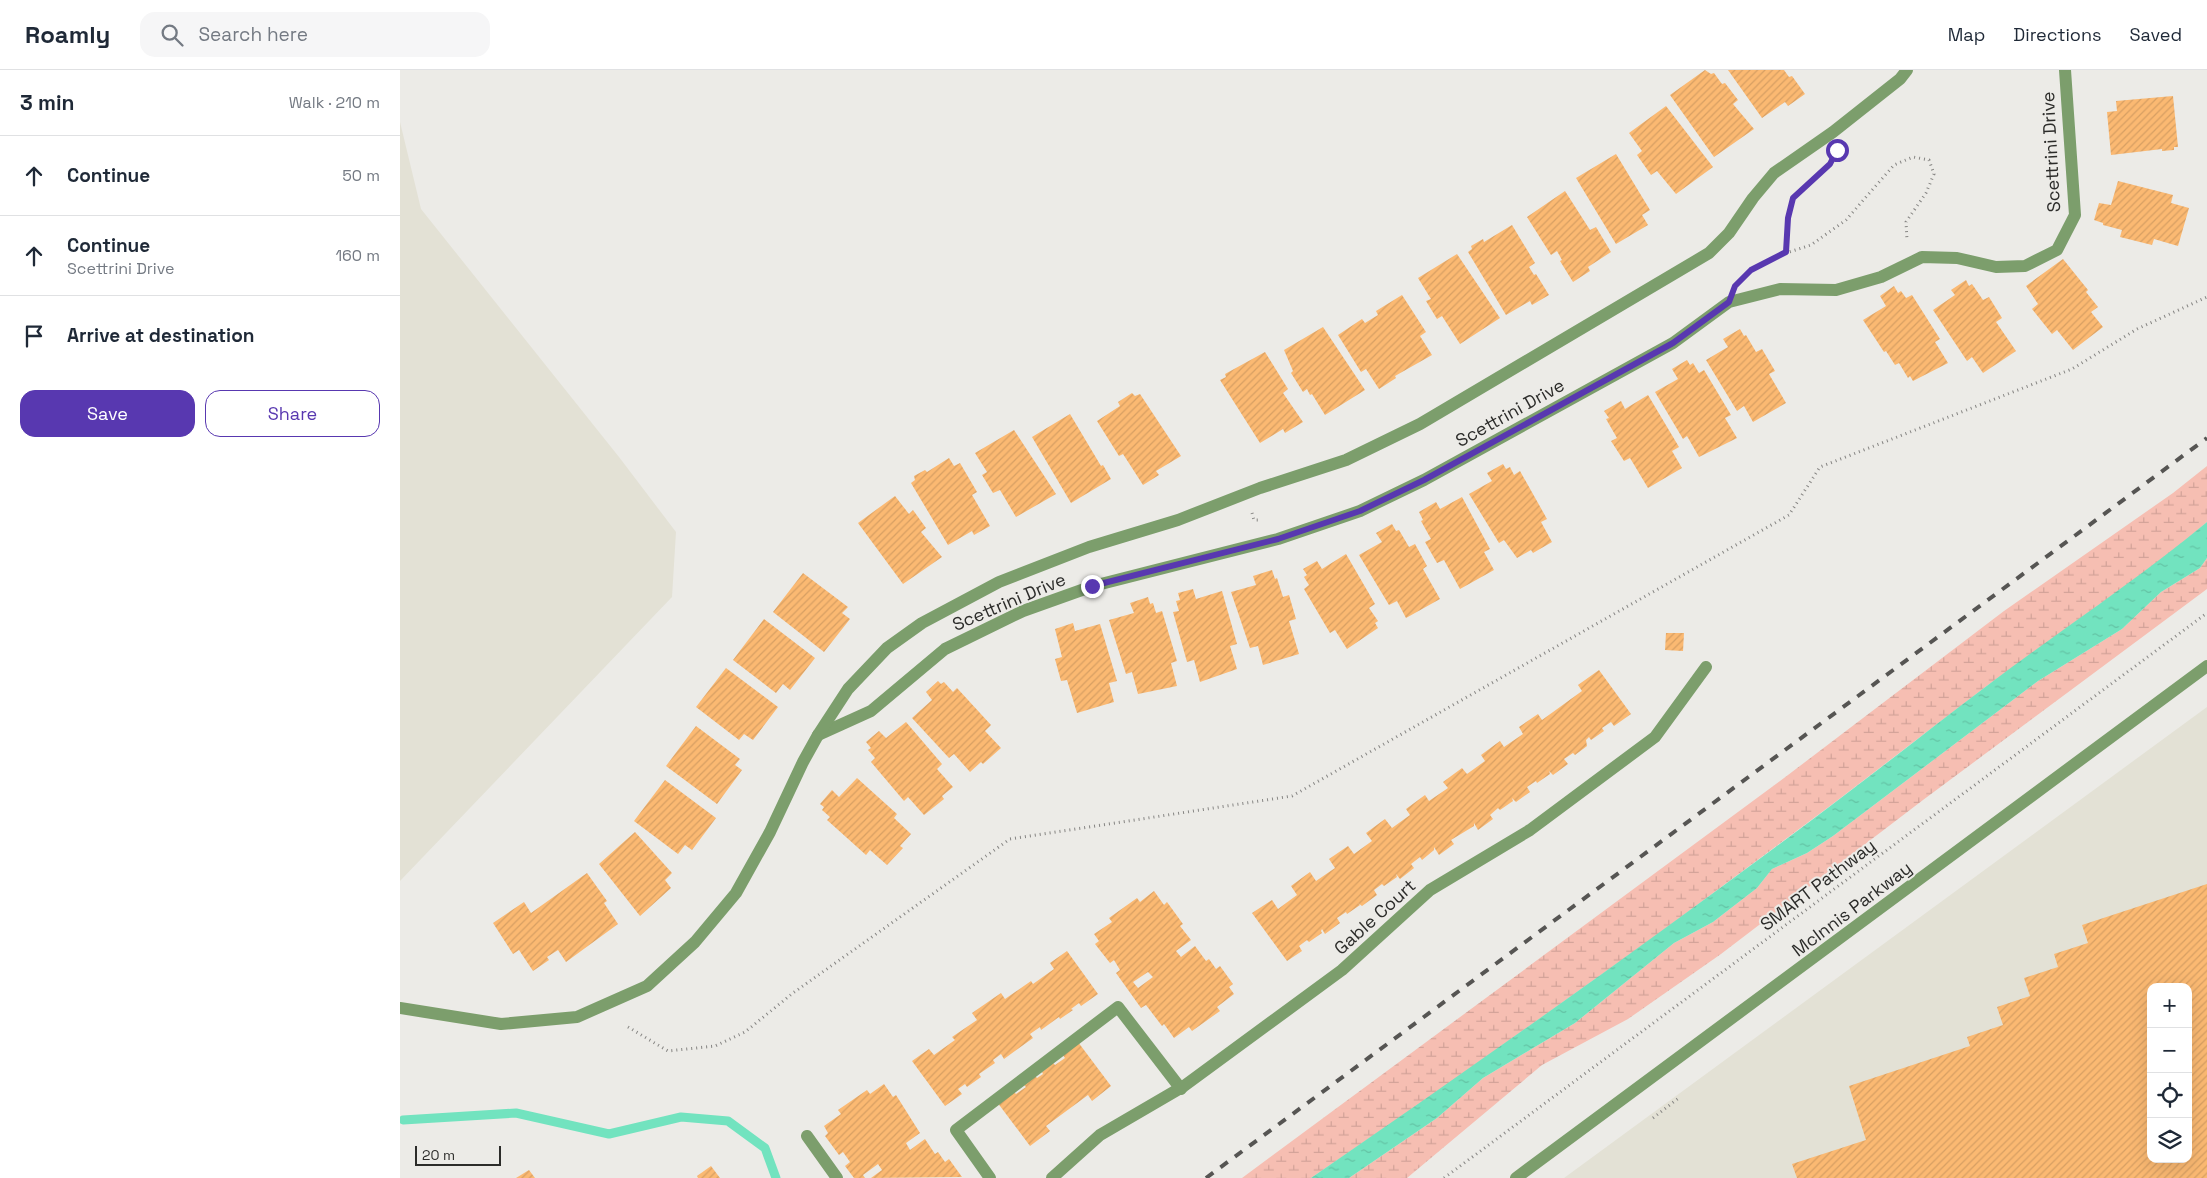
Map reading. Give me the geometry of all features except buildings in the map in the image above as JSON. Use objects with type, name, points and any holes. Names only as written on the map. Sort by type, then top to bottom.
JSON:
[{"type":"street","name":"Scettrini Drive","points":[[400,1008],[501,1024],[577,1017],[647,986],[695,942],[736,893],[770,832],[818,735],[848,689],[887,648],[922,623],[999,582],[1089,547],[1178,520],[1260,488],[1346,460],[1420,424],[1709,253],[1729,233],[1753,198],[1774,173],[1833,132],[1900,79],[1907,70]]},
{"type":"street","name":"Scettrini Drive","points":[[818,735],[871,711],[945,649],[1023,611],[1092,586],[1278,539],[1360,511],[1424,480],[1673,343],[1729,302],[1780,289],[1836,290],[1880,277],[1922,257],[1957,258],[1996,267],[2025,266],[2058,250],[2075,215],[2065,70]]},
{"type":"street","name":"McInnis Parkway","points":[[1516,1178],[2207,666]]},
{"type":"street","name":"Gable Court","points":[[1052,1178],[1100,1135],[1181,1088],[1342,970],[1430,890],[1530,830],[1655,737],[1706,667]]},
{"type":"street","points":[[990,1178],[956,1130],[1118,1007],[1181,1088]]},
{"type":"street","points":[[807,1136],[837,1178]]},
{"type":"path","points":[[1786,252],[1788,218],[1793,198],[1830,164],[1837,150],[1833,132]]},
{"type":"path","points":[[1729,302],[1735,286],[1751,270],[1786,252],[1811,245],[1846,220],[1894,165],[1913,157],[1929,160],[1934,174],[1926,193],[1906,222],[1908,264]]},
{"type":"path","points":[[628,1027],[668,1051],[715,1046],[745,1032],[793,993],[1010,839],[1292,796],[1789,515],[1820,467],[2072,369],[2137,329],[2207,297]]},
{"type":"path","points":[[1260,488],[1266,502],[1251,507],[1254,520],[1271,518],[1278,539]]},
{"type":"path","name":"SMART Pathway","points":[[1444,1178],[2207,613]]},
{"type":"path","points":[[634,1024],[636,1031]]},
{"type":"path","points":[[1653,1118],[1680,1097]]},
{"type":"shaded area","points":[[400,122],[421,209],[619,457],[676,532],[672,597],[400,881]]},
{"type":"shaded area","points":[[2207,707],[2207,1178],[1564,1178]]},
{"type":"green space","points":[[2207,466],[2207,522],[2169,554],[1988,685],[1654,937],[1434,1094],[1311,1178],[1242,1178],[1788,775],[2004,611],[2173,493]]},
{"type":"green space","points":[[2207,558],[2207,589],[1923,800],[1721,954],[1628,1019],[1542,1065],[1407,1178],[1349,1178],[1437,1118],[1483,1078],[1575,1023],[1674,943],[1713,922],[1757,888],[1772,869],[1807,853],[1833,836],[2038,681],[2122,629],[2161,592],[2200,568]]},
{"type":"water","points":[[2207,522],[2207,558],[2200,568],[2161,592],[2122,629],[2038,681],[1833,836],[1807,853],[1772,869],[1757,888],[1713,922],[1674,943],[1575,1023],[1483,1078],[1437,1118],[1349,1178],[1311,1178],[1508,1041],[1704,900],[1988,685],[2154,564]]},
{"type":"waterway","points":[[403,1120],[516,1113],[609,1134],[681,1117],[728,1121],[765,1148],[776,1178]]},
{"type":"railway","points":[[1206,1178],[2207,438]]},
{"type":"route","points":[[1092,586],[1278,539],[1360,511],[1424,480],[1673,343],[1729,302],[1735,286],[1751,270],[1786,252],[1788,218],[1793,198],[1830,164],[1837,150]]}]
